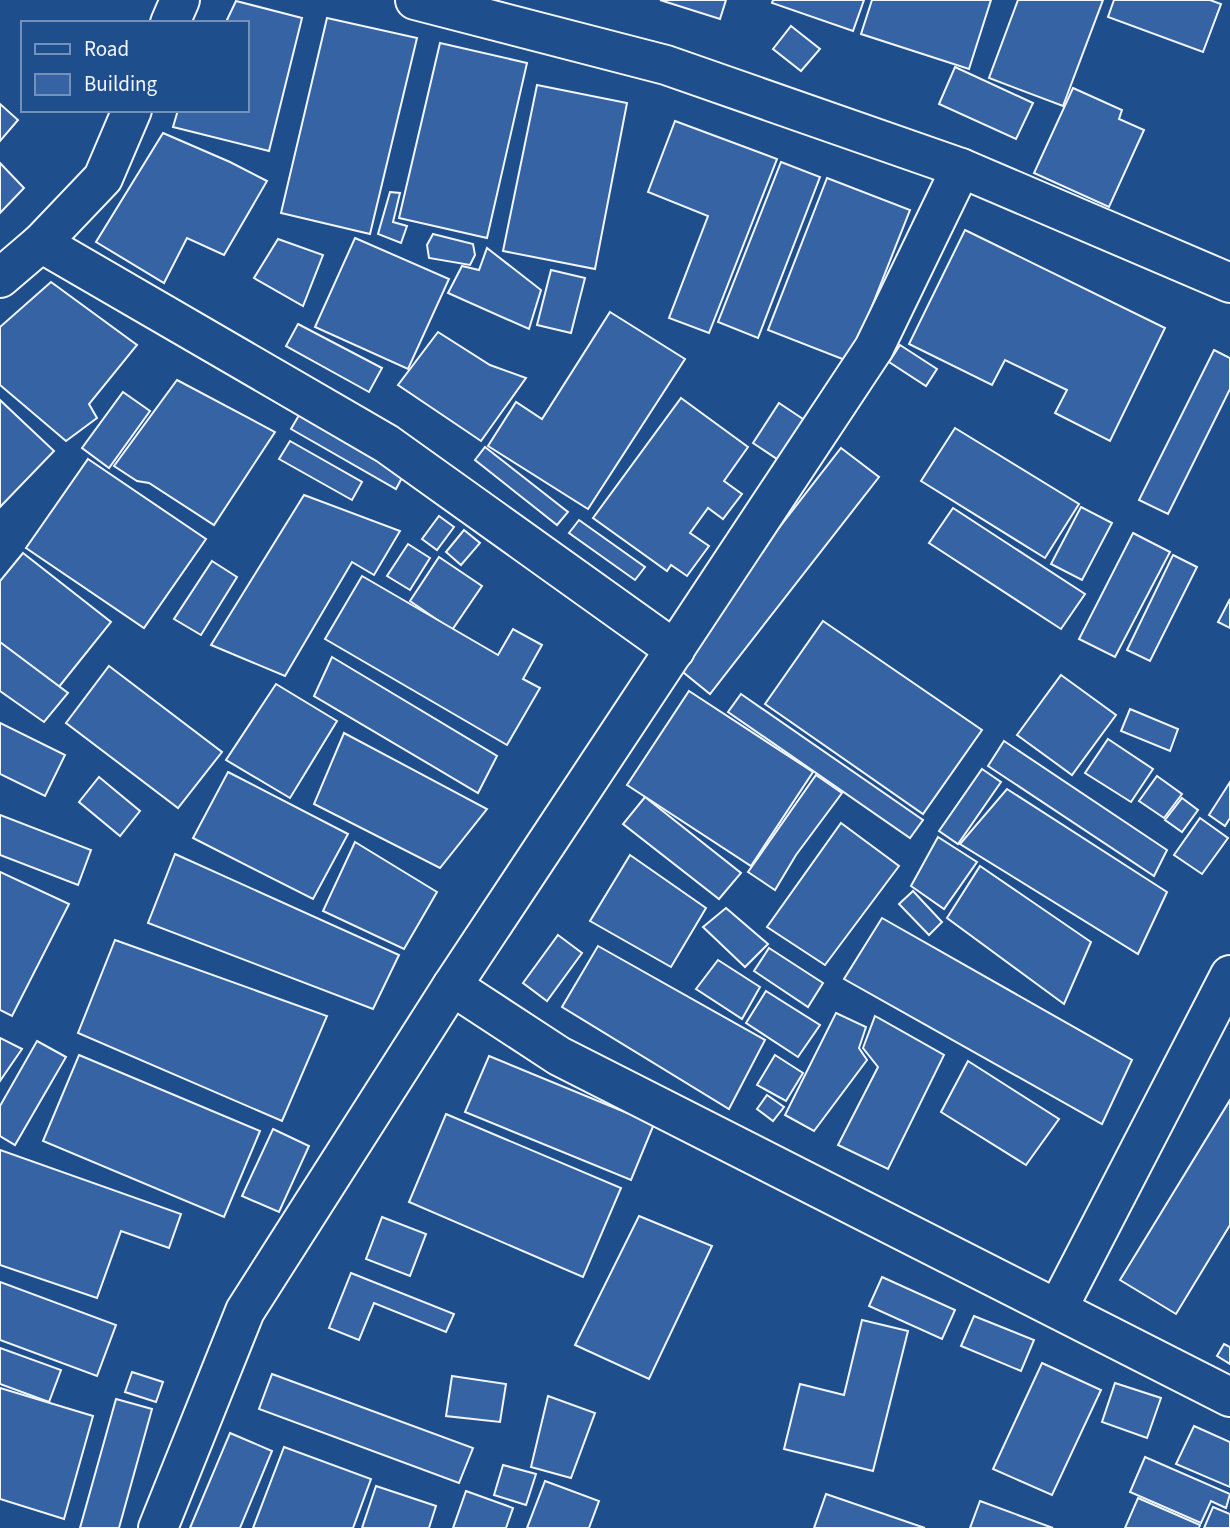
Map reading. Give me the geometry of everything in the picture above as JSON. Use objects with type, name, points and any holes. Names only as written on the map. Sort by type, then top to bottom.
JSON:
[{"type":"street","points":[[171,21],[180,0]]},
{"type":"street","points":[[415,0],[666,65],[961,168],[1230,283]]},
{"type":"street","points":[[0,278],[41,243],[103,178],[131,112]]},
{"type":"street","points":[[158,1528],[245,1311],[452,986],[874,348],[961,168]]},
{"type":"street","points":[[41,243],[387,444],[675,650]]},
{"type":"street","points":[[1058,1308],[1230,975]]},
{"type":"street","points":[[452,986],[559,1056],[1230,1397]]},
{"type":"building","points":[[660,0],[726,0],[720,19]]},
{"type":"building","points":[[773,0],[864,0],[853,31],[772,3]]},
{"type":"building","points":[[872,0],[991,0],[969,69],[861,34]]},
{"type":"building","points":[[1018,0],[1103,0],[1063,106],[989,78]]},
{"type":"building","points":[[1114,0],[1210,0],[1221,4],[1203,52],[1108,17]]},
{"type":"building","points":[[236,1],[302,18],[269,151],[173,127],[177,112],[248,112],[248,21],[226,21]]},
{"type":"building","points":[[327,18],[417,38],[370,234],[281,213]]},
{"type":"building","points":[[791,26],[820,49],[801,71],[773,49]]},
{"type":"building","points":[[440,43],[527,63],[487,238],[399,218]]},
{"type":"building","points":[[955,67],[1033,103],[1016,139],[939,104]]},
{"type":"building","points":[[537,85],[627,103],[595,269],[503,251]]},
{"type":"building","points":[[1073,88],[1122,110],[1119,119],[1144,130],[1109,207],[1034,173]]},
{"type":"building","points":[[0,104],[18,120],[0,141]]},
{"type":"building","points":[[675,121],[777,159],[709,333],[669,318],[708,216],[648,192]]},
{"type":"building","points":[[163,133],[267,181],[224,255],[187,238],[164,283],[96,242]]},
{"type":"building","points":[[781,162],[820,177],[758,338],[718,322]]},
{"type":"building","points":[[0,163],[24,188],[0,213]]},
{"type":"building","points":[[827,178],[910,210],[850,362],[768,330]]},
{"type":"building","points":[[390,192],[400,193],[393,222],[407,226],[401,243],[378,234]]},
{"type":"building","points":[[965,230],[1165,328],[1110,441],[1055,413],[1067,390],[1005,360],[992,385],[909,344]]},
{"type":"building","points":[[433,234],[473,244],[475,255],[470,265],[429,258],[427,245]]},
{"type":"building","points":[[355,238],[449,279],[408,369],[315,327]]},
{"type":"building","points":[[278,239],[323,255],[303,306],[254,278]]},
{"type":"building","points":[[487,248],[541,290],[529,329],[448,293],[462,266],[479,270]]},
{"type":"building","points":[[551,270],[585,278],[571,333],[537,325]]},
{"type":"building","points":[[51,282],[137,345],[89,404],[97,418],[66,441],[0,385],[0,327]]},
{"type":"building","points":[[610,312],[685,359],[588,509],[488,446],[516,402],[542,419]]},
{"type":"building","points":[[298,324],[382,368],[369,392],[286,346]]},
{"type":"building","points":[[438,332],[490,365],[526,378],[481,441],[398,385]]},
{"type":"building","points":[[900,345],[937,369],[926,386],[889,362]]},
{"type":"building","points":[[1214,350],[1230,358],[1230,389],[1168,514],[1139,500]]},
{"type":"building","points":[[177,380],[275,432],[214,525],[149,483],[137,481],[114,466]]},
{"type":"building","points":[[123,392],[150,411],[109,468],[82,448]]},
{"type":"building","points":[[681,398],[748,447],[724,481],[742,494],[723,519],[708,508],[690,533],[709,546],[687,576],[671,565],[667,571],[593,518]]},
{"type":"building","points":[[0,400],[54,451],[0,507]]},
{"type":"building","points":[[779,403],[815,427],[789,467],[753,443]]},
{"type":"building","points":[[302,410],[406,470],[396,489],[291,429]]},
{"type":"building","points":[[955,428],[1079,504],[1045,558],[921,481]]},
{"type":"building","points":[[290,441],[362,482],[352,500],[279,459]]},
{"type":"building","points":[[485,447],[568,512],[557,525],[475,460]]},
{"type":"building","points":[[841,448],[879,477],[710,694],[673,664]]},
{"type":"building","points":[[88,459],[206,539],[144,628],[26,548]]},
{"type":"building","points":[[304,495],[400,531],[374,575],[352,562],[285,676],[211,645]]},
{"type":"building","points":[[1081,507],[1112,523],[1082,580],[1051,564]]},
{"type":"building","points":[[953,508],[1085,594],[1061,629],[929,543]]},
{"type":"building","points":[[439,516],[454,527],[437,550],[422,539]]},
{"type":"building","points":[[579,520],[645,567],[635,580],[569,533]]},
{"type":"building","points":[[464,530],[480,543],[461,565],[446,552]]},
{"type":"building","points":[[1133,533],[1170,552],[1115,657],[1079,639]]},
{"type":"building","points":[[408,544],[430,558],[410,590],[387,576]]},
{"type":"building","points":[[23,553],[111,622],[58,688],[0,643],[0,581]]},
{"type":"building","points":[[1173,555],[1197,567],[1150,661],[1127,650]]},
{"type":"building","points":[[439,557],[482,586],[452,630],[410,601]]},
{"type":"building","points":[[212,561],[237,577],[201,635],[174,619]]},
{"type":"building","points":[[362,576],[498,655],[513,629],[542,645],[523,679],[540,688],[507,745],[325,639]]},
{"type":"building","points":[[1230,599],[1230,628],[1218,622]]},
{"type":"building","points":[[823,621],[982,730],[923,814],[765,704]]},
{"type":"building","points":[[0,642],[68,693],[44,722],[0,691]]},
{"type":"building","points":[[332,657],[497,756],[478,793],[314,696]]},
{"type":"building","points":[[109,666],[222,752],[178,808],[66,723]]},
{"type":"building","points":[[1061,675],[1116,715],[1072,775],[1017,735]]},
{"type":"building","points":[[276,684],[337,721],[290,798],[226,760]]},
{"type":"building","points":[[689,691],[813,772],[751,866],[627,785]]},
{"type":"building","points":[[741,694],[923,820],[910,838],[728,712]]},
{"type":"building","points":[[1130,709],[1178,729],[1170,751],[1121,731]]},
{"type":"building","points":[[0,723],[65,755],[45,796],[0,774]]},
{"type":"building","points":[[344,733],[487,809],[440,868],[314,804]]},
{"type":"building","points":[[1108,739],[1153,769],[1131,802],[1085,773]]},
{"type":"building","points":[[1004,741],[1167,850],[1154,876],[988,766]]},
{"type":"building","points":[[982,769],[1001,782],[958,844],[939,831]]},
{"type":"building","points":[[228,772],[348,834],[313,899],[193,838]]},
{"type":"building","points":[[816,775],[842,793],[796,855],[775,890],[748,872]]},
{"type":"building","points":[[1157,776],[1182,794],[1164,818],[1139,801]]},
{"type":"building","points":[[99,777],[140,811],[120,836],[79,802]]},
{"type":"building","points":[[1230,782],[1230,818],[1225,826],[1209,815]]},
{"type":"building","points":[[1007,789],[1167,892],[1138,954],[960,844]]},
{"type":"building","points":[[645,797],[741,873],[719,899],[623,824]]},
{"type":"building","points":[[1182,798],[1198,810],[1182,832],[1165,820]]},
{"type":"building","points":[[0,815],[91,850],[78,885],[0,855]]},
{"type":"building","points":[[1200,818],[1228,838],[1202,874],[1174,855]]},
{"type":"building","points":[[841,823],[899,866],[825,965],[767,927]]},
{"type":"building","points":[[938,837],[977,862],[944,909],[911,886]]},
{"type":"building","points":[[355,842],[437,892],[404,949],[323,911]]},
{"type":"building","points":[[175,854],[399,955],[373,1009],[148,923]]},
{"type":"building","points":[[630,855],[706,908],[671,967],[590,921]]},
{"type":"building","points":[[980,866],[1091,942],[1064,1004],[947,918]]},
{"type":"building","points":[[0,872],[69,904],[12,1016],[0,1010]]},
{"type":"building","points":[[913,891],[942,922],[929,935],[899,904]]},
{"type":"building","points":[[726,908],[768,944],[745,967],[703,927]]},
{"type":"building","points":[[882,918],[1132,1060],[1102,1124],[844,979]]},
{"type":"building","points":[[558,935],[582,953],[547,1001],[523,983]]},
{"type":"building","points":[[115,940],[327,1016],[282,1121],[78,1033]]},
{"type":"building","points":[[598,946],[765,1040],[729,1109],[562,1007]]},
{"type":"building","points":[[769,948],[823,983],[808,1007],[754,971]]},
{"type":"building","points":[[718,960],[760,987],[742,1019],[696,989]]},
{"type":"building","points":[[766,991],[820,1025],[798,1057],[746,1023]]},
{"type":"building","points":[[836,1013],[866,1027],[859,1048],[867,1060],[814,1131],[785,1115]]},
{"type":"building","points":[[875,1016],[944,1055],[888,1169],[838,1145],[878,1067],[863,1048]]},
{"type":"building","points":[[0,1038],[22,1049],[0,1081]]},
{"type":"building","points":[[37,1041],[66,1057],[15,1145],[0,1136],[0,1106]]},
{"type":"building","points":[[79,1055],[260,1131],[224,1217],[43,1141]]},
{"type":"building","points":[[775,1055],[803,1073],[786,1101],[757,1085]]},
{"type":"building","points":[[489,1056],[654,1124],[631,1180],[465,1112]]},
{"type":"building","points":[[968,1061],[1059,1119],[1026,1165],[941,1112]]},
{"type":"building","points":[[767,1095],[784,1107],[773,1121],[757,1109]]},
{"type":"building","points":[[1230,1100],[1230,1225],[1176,1314],[1120,1280]]},
{"type":"building","points":[[446,1114],[621,1188],[583,1277],[409,1202]]},
{"type":"building","points":[[273,1129],[309,1146],[279,1212],[242,1196]]},
{"type":"building","points":[[0,1150],[181,1214],[169,1248],[121,1231],[97,1298],[0,1265]]},
{"type":"building","points":[[639,1216],[712,1246],[649,1379],[575,1345]]},
{"type":"building","points":[[382,1217],[426,1234],[410,1276],[366,1259]]},
{"type":"building","points":[[351,1273],[454,1314],[446,1332],[374,1303],[359,1340],[329,1328]]},
{"type":"building","points":[[882,1277],[955,1310],[942,1339],[869,1306]]},
{"type":"building","points":[[0,1282],[116,1325],[97,1376],[0,1340]]},
{"type":"building","points":[[974,1316],[1034,1340],[1021,1371],[961,1346]]},
{"type":"building","points":[[862,1320],[908,1331],[873,1471],[784,1449],[800,1384],[844,1395]]},
{"type":"building","points":[[1224,1344],[1230,1347],[1230,1364],[1217,1356]]},
{"type":"building","points":[[0,1348],[61,1370],[49,1402],[0,1384]]},
{"type":"building","points":[[1042,1363],[1101,1390],[1052,1495],[993,1469]]},
{"type":"building","points":[[132,1372],[163,1382],[156,1402],[125,1392]]},
{"type":"building","points":[[272,1374],[473,1448],[459,1483],[259,1409]]},
{"type":"building","points":[[452,1376],[506,1384],[500,1422],[446,1416]]},
{"type":"building","points":[[1115,1383],[1161,1398],[1147,1438],[1102,1422]]},
{"type":"building","points":[[0,1388],[93,1416],[64,1519],[0,1499]]},
{"type":"building","points":[[548,1396],[595,1413],[571,1478],[531,1467]]},
{"type":"building","points":[[116,1399],[152,1409],[119,1528],[80,1528]]},
{"type":"building","points":[[1194,1426],[1230,1442],[1230,1487],[1176,1464]]},
{"type":"building","points":[[230,1433],[272,1451],[240,1528],[190,1528]]},
{"type":"building","points":[[284,1447],[371,1479],[353,1528],[253,1528]]},
{"type":"building","points":[[1145,1457],[1230,1494],[1226,1508],[1211,1501],[1201,1523],[1130,1492]]},
{"type":"building","points":[[503,1465],[536,1474],[526,1505],[494,1495]]},
{"type":"building","points":[[545,1481],[599,1501],[589,1528],[527,1528]]},
{"type":"building","points":[[376,1486],[436,1506],[429,1528],[362,1528]]},
{"type":"building","points":[[466,1491],[513,1508],[506,1528],[453,1528]]},
{"type":"building","points":[[826,1494],[925,1528],[814,1528]]},
{"type":"building","points":[[1138,1498],[1200,1525],[1199,1528],[1125,1528]]},
{"type":"building","points":[[980,1501],[1053,1528],[970,1528]]},
{"type":"building","points":[[1213,1507],[1230,1514],[1230,1528],[1204,1528]]}]
